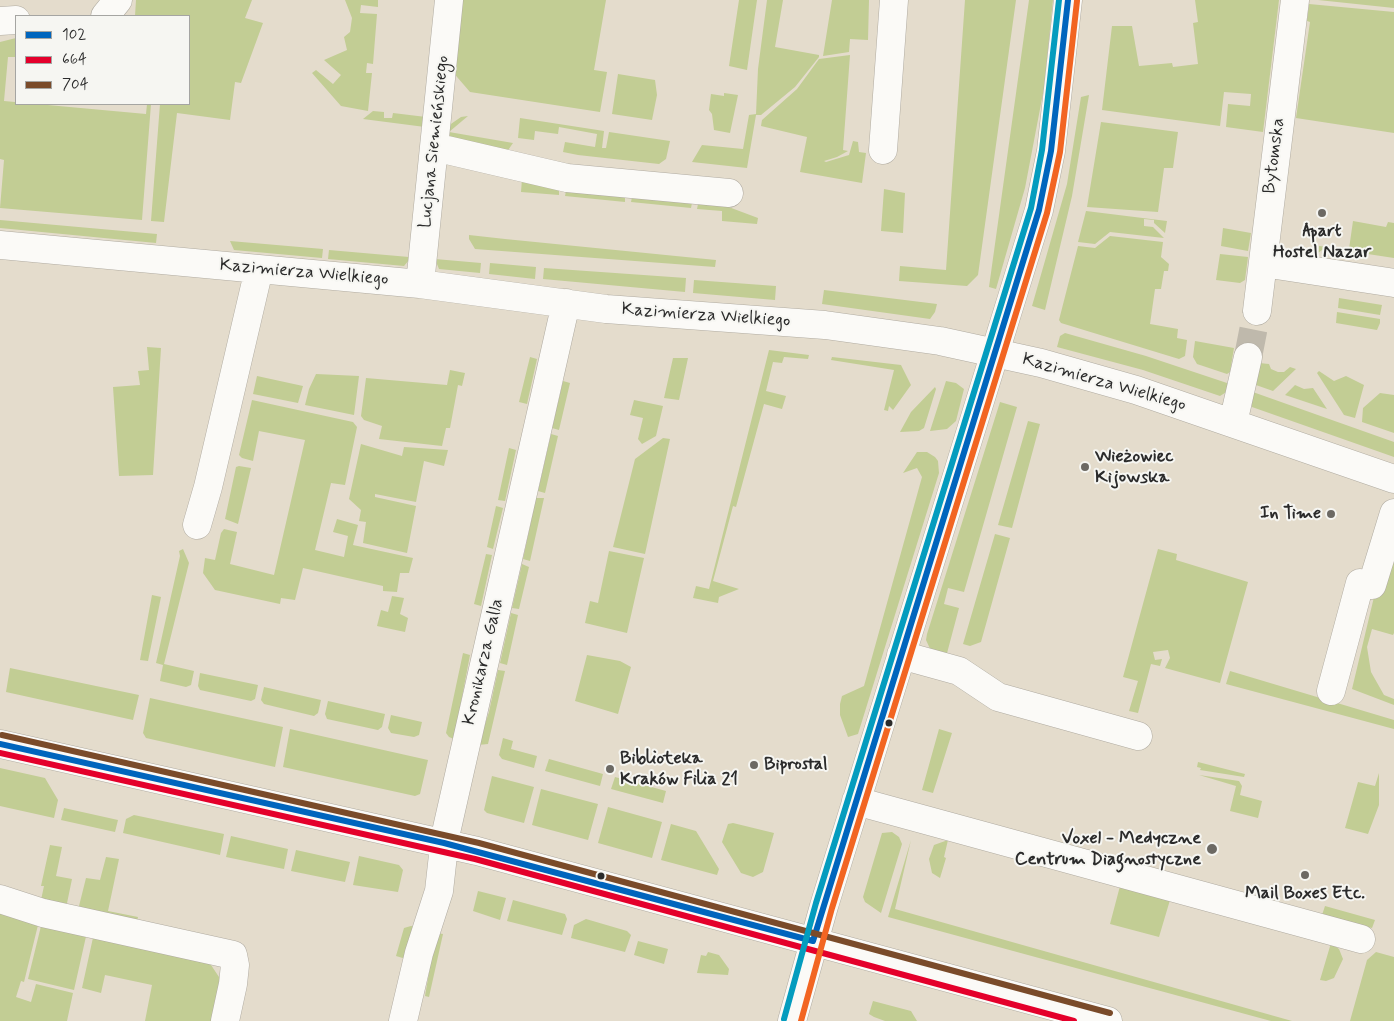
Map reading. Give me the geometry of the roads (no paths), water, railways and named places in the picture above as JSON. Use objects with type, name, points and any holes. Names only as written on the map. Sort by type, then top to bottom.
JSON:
[{"type":"street","points":[[106,15],[118,0]]},
{"type":"street","name":"Lucjana Siemieńskiego","points":[[420,284],[450,0]]},
{"type":"street","points":[[883,150],[894,0]]},
{"type":"street","points":[[792,1021],[813,941],[1039,210],[1048,174],[1068,0]]},
{"type":"street","name":"Bytomska","points":[[1257,312],[1295,0]]},
{"type":"street","points":[[0,21],[15,20]]},
{"type":"street","points":[[434,147],[567,178],[728,193]]},
{"type":"street","name":"Kazimierza Wielkiego","points":[[0,245],[420,284],[606,309],[825,325],[940,341],[996,352],[1108,381],[1394,479]]},
{"type":"street","points":[[1263,263],[1394,283]]},
{"type":"street","points":[[197,525],[211,478],[259,269]]},
{"type":"street","name":"Kronikarza Galla","points":[[403,1021],[419,953],[436,906],[442,878],[444,843],[566,303]]},
{"type":"street","points":[[1233,423],[1248,357]]},
{"type":"street","points":[[1331,691],[1360,582],[1372,585],[1394,513]]},
{"type":"street","points":[[901,655],[959,671],[998,697],[1138,736]]},
{"type":"street","points":[[0,744],[444,843],[1108,1021]]},
{"type":"street","points":[[856,801],[1361,939]]},
{"type":"street","points":[[0,899],[43,912],[233,954],[235,965],[233,984],[225,1021]]},
{"type":"tunnel","points":[[1248,357],[1257,311]]},
{"type":"place","name":"Apart Hostel Nazar","points":[[1322,213]]},
{"type":"place","name":"Wieżowiec Kijowska","points":[[1085,467]]},
{"type":"place","name":"In Time","points":[[1331,514]]},
{"type":"place","name":"Biprostal","points":[[754,765]]},
{"type":"place","name":"Biblioteka Kraków Filia 21","points":[[610,769]]},
{"type":"place","name":"Voxel - Medyczne Centrum Diagnostyczne","points":[[1212,849]]},
{"type":"place","name":"Mail Boxes Etc.","points":[[1305,875]]}]
